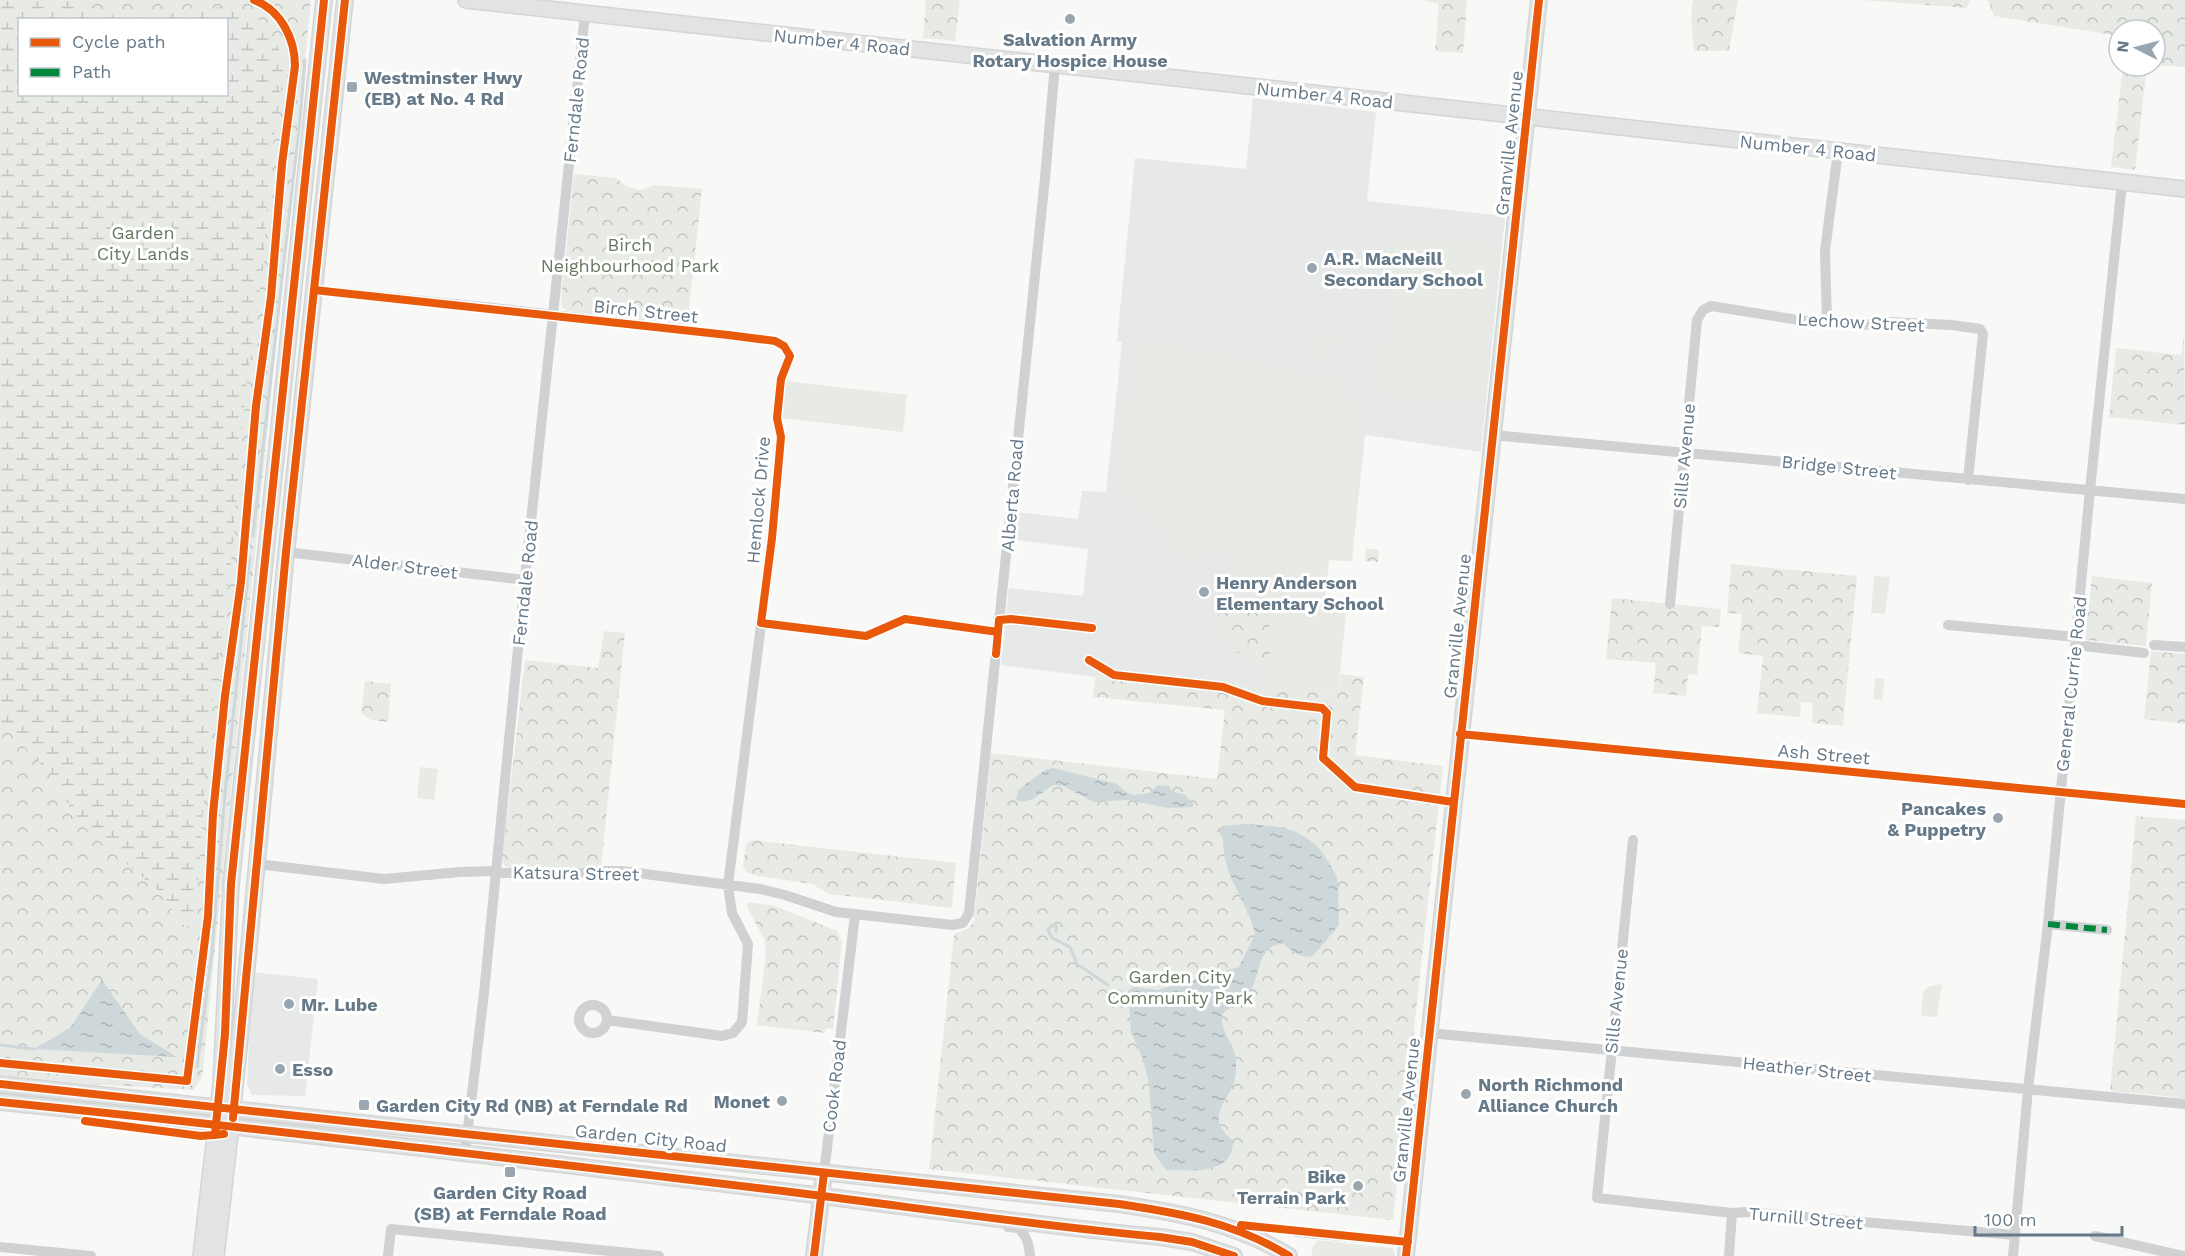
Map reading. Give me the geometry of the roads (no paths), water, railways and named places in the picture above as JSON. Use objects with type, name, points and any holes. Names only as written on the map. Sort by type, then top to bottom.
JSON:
[{"type":"main road","points":[[201,1256],[225,1034],[231,884],[324,0]]},
{"type":"main road","points":[[216,1256],[234,1109],[286,552],[345,0]]},
{"type":"main road","name":"Number 4 Road","points":[[466,0],[2185,189]]},
{"type":"main road","name":"Granville Avenue","points":[[1407,1249],[1539,0]]},
{"type":"main road","points":[[266,549],[286,552]]},
{"type":"main road","name":"Garden City Road","points":[[0,1084],[1066,1198],[1163,1211],[1216,1222],[1247,1233],[1289,1256]]},
{"type":"main road","name":"Garden City Road","points":[[0,1102],[216,1124],[821,1196],[932,1212],[1160,1237],[1192,1242],[1234,1256]]},
{"type":"main road","name":"Cook Road","points":[[814,1256],[824,1173]]},
{"type":"street","name":"Ferndale Road","points":[[465,1153],[585,14]]},
{"type":"street","name":"Alberta Road","points":[[963,923],[969,913],[1055,65]]},
{"type":"street","points":[[1827,320],[1825,251],[1838,152]]},
{"type":"street","name":"General Currie Road","points":[[2013,1256],[2028,1089],[2048,924],[2122,183]]},
{"type":"street","name":"Birch Street","points":[[314,291],[503,309],[728,335],[775,341],[784,346]]},
{"type":"street","name":"Lechow Street","points":[[1703,310],[1711,306],[1805,321],[1827,320],[1862,325],[1889,322],[1980,329],[1983,334],[1968,480]]},
{"type":"street","name":"Sills Avenue","points":[[1671,604],[1697,320],[1703,310]]},
{"type":"street","name":"Hemlock Drive","points":[[607,1020],[722,1036],[733,1033],[742,1022],[748,944],[732,913],[728,885],[772,538],[781,437],[777,418],[781,379],[790,356],[784,346]]},
{"type":"street","name":"Bridge Street","points":[[1492,435],[2185,499]]},
{"type":"street","name":"Alder Street","points":[[286,552],[525,580]]},
{"type":"street","points":[[761,624],[866,636],[905,619],[998,632]]},
{"type":"street","points":[[1948,625],[2076,641],[2144,653]]},
{"type":"street","points":[[2154,645],[2185,647]]},
{"type":"street","name":"Ash Street","points":[[1460,734],[2185,804]]},
{"type":"street","name":"Sills Avenue","points":[[1597,1198],[1633,840]]},
{"type":"street","name":"Katsura Street","points":[[256,864],[384,879],[460,872],[573,874],[622,871],[785,895],[823,909],[855,915],[952,925],[963,923]]},
{"type":"street","name":"Cook Road","points":[[824,1173],[855,915]]},
{"type":"street","points":[[2048,924],[2107,930]]},
{"type":"street","name":"Heather Street","points":[[1429,1033],[2185,1104]]},
{"type":"street","name":"Turnill Street","points":[[1597,1198],[1732,1213],[1747,1212],[2015,1235]]},
{"type":"street","points":[[932,1212],[944,1219],[1019,1228],[1027,1239],[1030,1256]]},
{"type":"street","points":[[1729,1256],[1732,1213]]},
{"type":"street","points":[[387,1256],[390,1229],[659,1256]]},
{"type":"street","points":[[1296,1232],[1407,1249]]},
{"type":"street","points":[[2095,1236],[2183,1256]]},
{"type":"street","points":[[0,1246],[91,1256]]},
{"type":"water","points":[[1053,768],[1117,784],[1133,795],[1150,793],[1158,785],[1169,786],[1172,792],[1184,794],[1194,804],[1193,807],[1169,808],[1127,800],[1094,802],[1063,786],[1053,785],[1031,800],[1016,800],[1018,790],[1045,770]]},
{"type":"water","points":[[1244,824],[1290,830],[1310,840],[1318,848],[1336,876],[1339,925],[1313,956],[1297,954],[1284,944],[1268,949],[1248,994],[1222,1014],[1223,1026],[1236,1056],[1236,1075],[1219,1117],[1221,1127],[1233,1141],[1231,1152],[1226,1160],[1209,1169],[1166,1170],[1154,1153],[1149,1084],[1143,1059],[1131,1032],[1128,991],[1134,987],[1158,990],[1239,967],[1255,934],[1228,868],[1219,831],[1223,826]]},
{"type":"water","points":[[102,980],[140,1034],[177,1057],[34,1049],[70,1028]]},
{"type":"waterway","points":[[253,536],[305,60]]},
{"type":"waterway","points":[[197,1067],[212,952],[225,794],[250,557]]},
{"type":"waterway","points":[[1056,931],[1056,926],[1052,925],[1048,930],[1052,938],[1070,947],[1077,964],[1108,985]]},
{"type":"waterway","points":[[1117,990],[1128,997]]},
{"type":"waterway","points":[[0,1045],[34,1049]]},
{"type":"place","name":"Salvation Army Rotary Hospice House","points":[[1070,19]]},
{"type":"place","name":"Westminster Hwy (EB) at No. 4 Rd","points":[[352,87]]},
{"type":"place","name":"A.R. MacNeill Secondary School","points":[[1312,268]]},
{"type":"place","name":"Henry Anderson Elementary School","points":[[1204,592]]},
{"type":"place","name":"Pancakes & Puppetry","points":[[1998,818]]},
{"type":"place","name":"Mr. Lube","points":[[289,1004]]},
{"type":"place","name":"Esso","points":[[280,1069]]},
{"type":"place","name":"North Richmond Alliance Church","points":[[1466,1094]]},
{"type":"place","name":"Monet","points":[[782,1101]]},
{"type":"place","name":"Garden City Rd (NB) at Ferndale Rd","points":[[364,1105]]},
{"type":"place","name":"Garden City Road (SB) at Ferndale Road","points":[[510,1172]]},
{"type":"place","name":"Bike Terrain Park","points":[[1358,1186]]},
{"type":"park label","name":"Garden City Lands","points":[[143,242]]},
{"type":"park label","name":"Birch Neighbourhood Park","points":[[630,254]]},
{"type":"park label","name":"Garden City Community Park","points":[[1180,986]]}]
